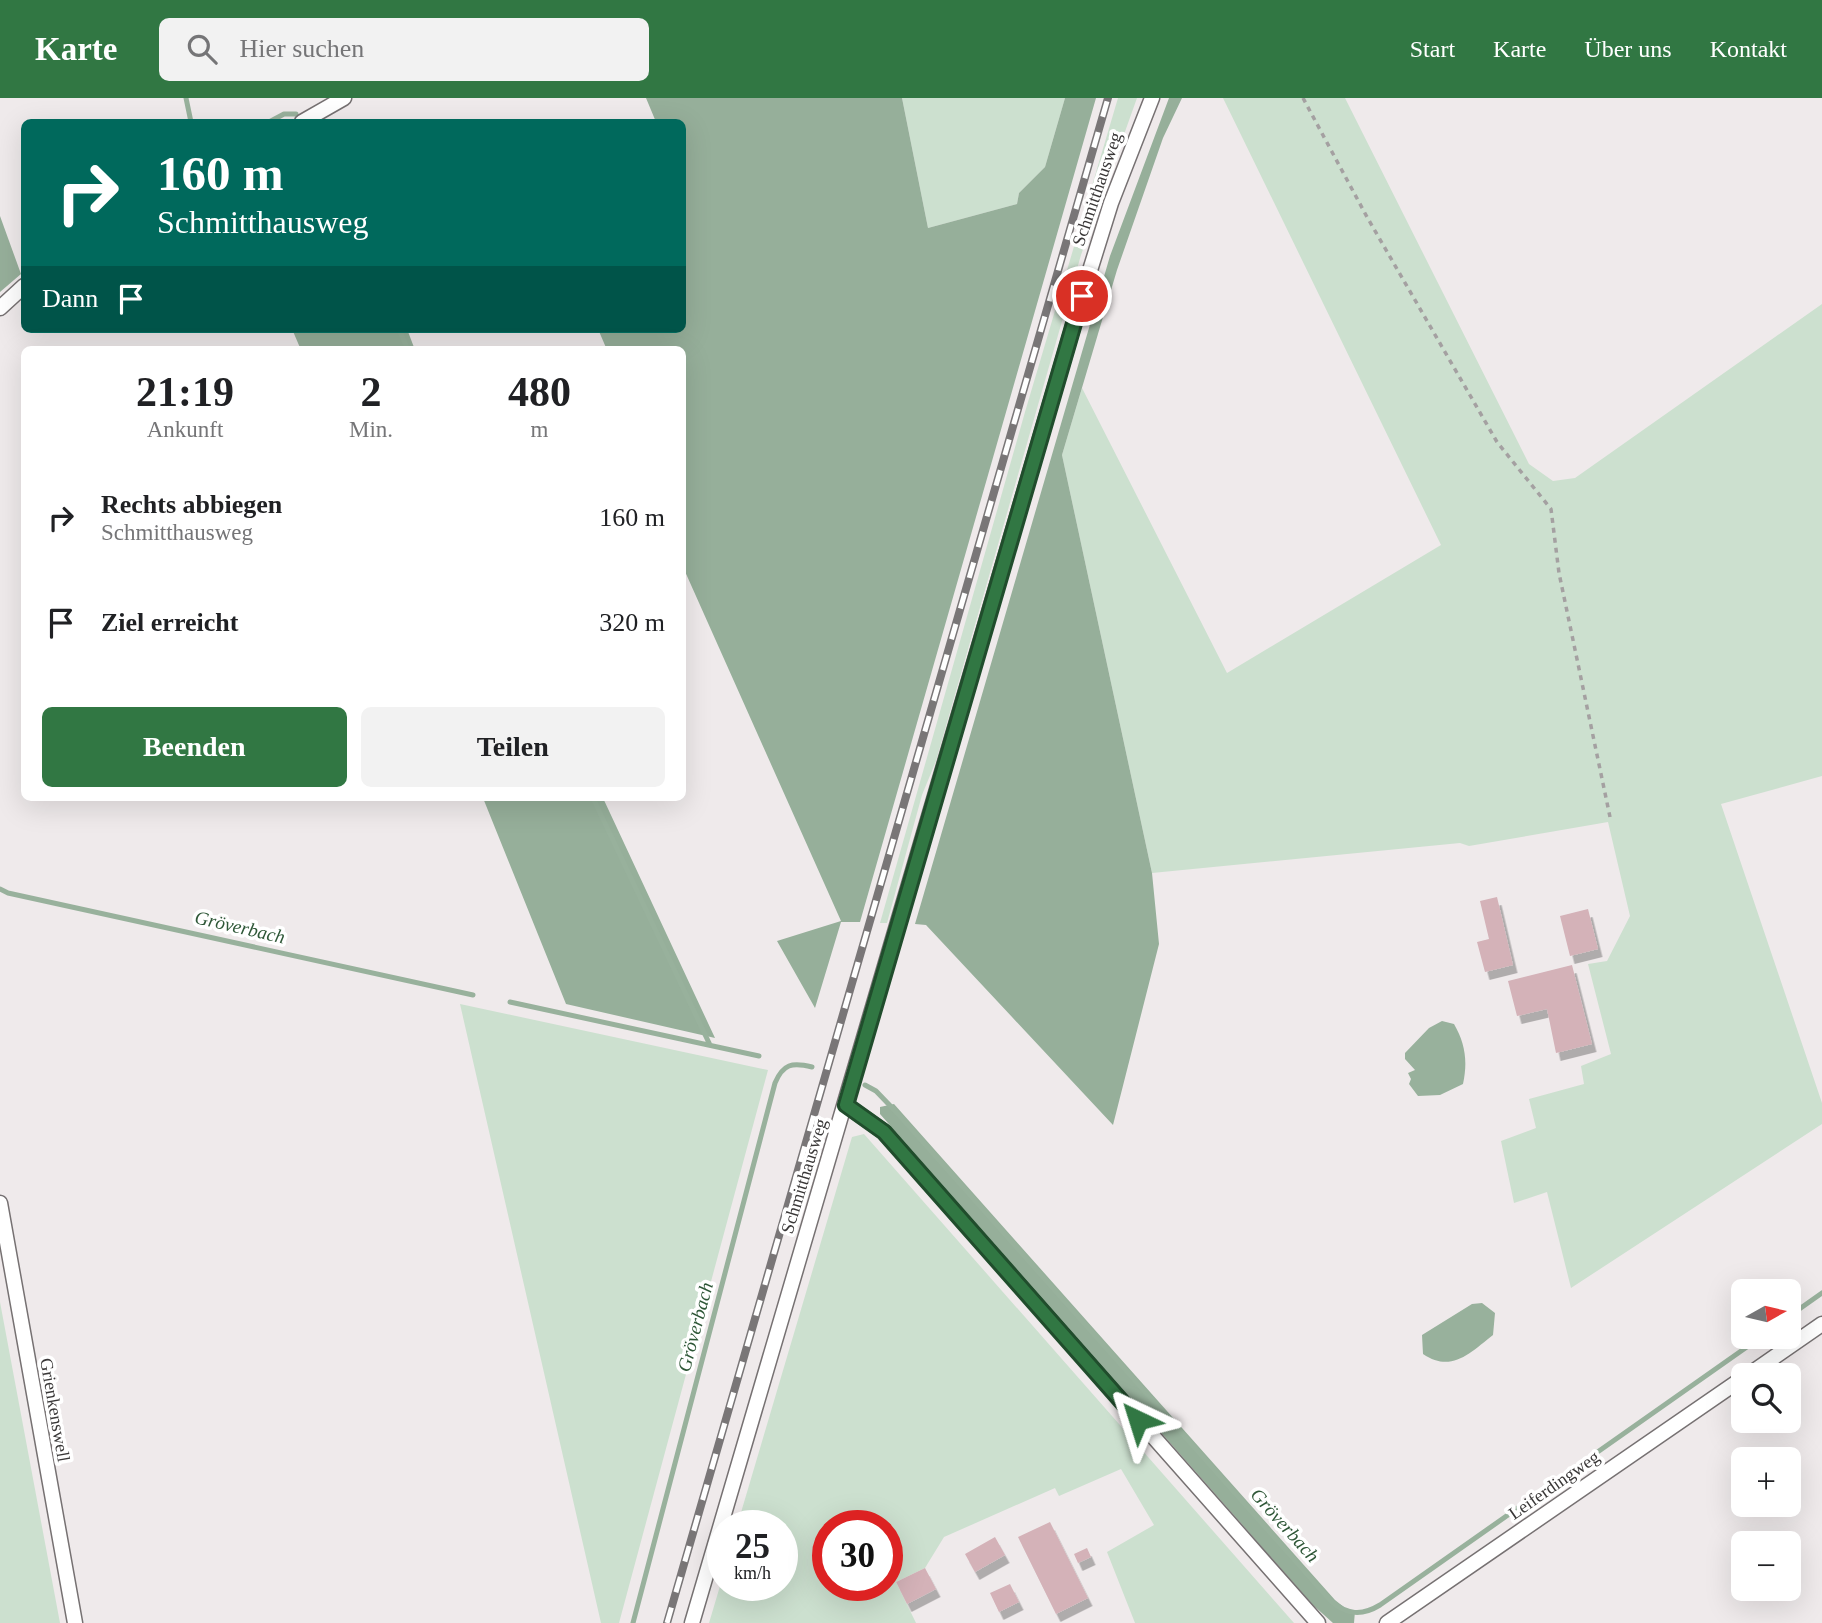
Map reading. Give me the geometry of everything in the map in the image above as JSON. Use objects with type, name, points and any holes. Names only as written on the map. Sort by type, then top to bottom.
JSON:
[{"type":"street","points":[[308,119],[344,98]]},
{"type":"street","name":"Schmitthausweg","points":[[692,1623],[1090,270],[1152,98]]},
{"type":"street","points":[[0,308],[21,289]]},
{"type":"street","points":[[846,1105],[884,1132],[1318,1623]]},
{"type":"street","name":"Grienkenswell","points":[[0,1203],[75,1623]]},
{"type":"street","name":"Leiferdingweg","points":[[1765,1363],[1822,1324]]},
{"type":"street","name":"Leiferdingweg","points":[[1387,1623],[1731,1387]]},
{"type":"path","points":[[1303,98],[1497,442],[1551,509],[1559,573],[1611,817]]},
{"type":"shaded area","points":[[646,98],[902,98],[928,228],[1017,204],[1019,193],[1045,167],[1065,98],[1096,98],[860,922],[841,922],[815,1008],[777,941],[841,921],[686,574],[686,346],[605,346],[600,333],[686,333],[686,119],[655,119]]},
{"type":"shaded area","points":[[902,98],[1065,98],[1045,167],[1019,193],[1017,204],[928,228]]},
{"type":"shaded area","points":[[1118,98],[1137,98],[1081,255],[936,761],[922,795],[887,923],[880,923],[1025,412]]},
{"type":"shaded area","points":[[1169,98],[1182,98],[1163,138],[1117,270],[1062,455],[1152,873],[1159,944],[1113,1125],[926,925],[915,924],[1110,256]]},
{"type":"shaded area","points":[[1223,98],[1345,98],[1529,464],[1553,481],[1575,478],[1822,304],[1822,776],[1721,804],[1822,1103],[1822,1124],[1571,1288],[1547,1192],[1514,1203],[1501,1141],[1536,1128],[1529,1099],[1584,1084],[1581,1066],[1611,1054],[1588,964],[1607,961],[1630,916],[1608,822],[1469,846],[1460,843],[1152,873],[1062,455],[1082,388],[1227,673],[1441,545]]},
{"type":"shaded area","points":[[0,216],[21,274],[0,292]]},
{"type":"shaded area","points":[[294,333],[409,333],[413,346],[299,346]]},
{"type":"shaded area","points":[[484,801],[604,801],[715,1038],[566,1004]]},
{"type":"shaded area","points":[[460,1004],[768,1070],[619,1623],[601,1623]]},
{"type":"shaded area","points":[[1442,1021],[1454,1024],[1461,1038],[1465,1060],[1463,1084],[1440,1095],[1418,1096],[1409,1084],[1411,1079],[1408,1073],[1415,1070],[1405,1059],[1405,1053],[1429,1028]]},
{"type":"shaded area","points":[[894,1104],[1335,1600],[1345,1608],[1355,1611],[1354,1623],[1333,1623],[1314,1606],[880,1114],[880,1107]]},
{"type":"shaded area","points":[[864,1134],[1294,1623],[1135,1623],[1107,1552],[1154,1525],[1121,1469],[1059,1496],[1055,1488],[944,1537],[925,1568],[903,1579],[903,1510],[812,1510],[812,1601],[903,1601],[903,1596],[916,1623],[709,1623],[716,1601],[798,1601],[798,1510],[742,1510],[852,1137]]},
{"type":"shaded area","points":[[0,1302],[60,1623],[0,1623]]},
{"type":"shaded area","points":[[1482,1303],[1495,1313],[1493,1335],[1460,1359],[1442,1362],[1423,1354],[1422,1335],[1472,1304]]},
{"type":"building","points":[[1497,897],[1513,965],[1485,972],[1477,942],[1489,939],[1480,901]]},
{"type":"building","points":[[1588,909],[1598,949],[1570,956],[1560,916]]},
{"type":"building","points":[[1572,965],[1592,1044],[1556,1053],[1547,1009],[1517,1016],[1508,981]]},
{"type":"building","points":[[1050,1522],[1088,1598],[1056,1614],[1018,1537]]},
{"type":"building","points":[[995,1537],[1005,1555],[975,1572],[965,1554]]},
{"type":"building","points":[[1087,1548],[1091,1557],[1078,1563],[1074,1554]]},
{"type":"building","points":[[925,1568],[936,1589],[907,1604],[903,1596],[903,1579]]},
{"type":"building","points":[[1010,1584],[1019,1602],[999,1612],[990,1593]]},
{"type":"waterway","points":[[186,98],[190,119]]},
{"type":"waterway","points":[[275,119],[284,114],[296,114]]},
{"type":"waterway","points":[[401,333],[406,346]]},
{"type":"waterway","points":[[594,801],[710,1045]]},
{"type":"waterway","name":"Gröverbach","points":[[0,889],[8,893],[473,995]]},
{"type":"waterway","name":"Gröverbach","points":[[510,1002],[759,1056]]},
{"type":"waterway","name":"Gröverbach","points":[[633,1623],[775,1083],[781,1072],[789,1066],[812,1067]]},
{"type":"waterway","name":"Gröverbach","points":[[865,1085],[876,1091],[900,1116],[1331,1601],[1349,1611],[1367,1611],[1380,1605],[1744,1349]]},
{"type":"waterway","name":"Gröverbach","points":[[1801,1308],[1822,1293]]},
{"type":"railway","points":[[667,1623],[1108,98]]},
{"type":"route","points":[[1082,296],[846,1105],[884,1132],[1138,1420]]}]
